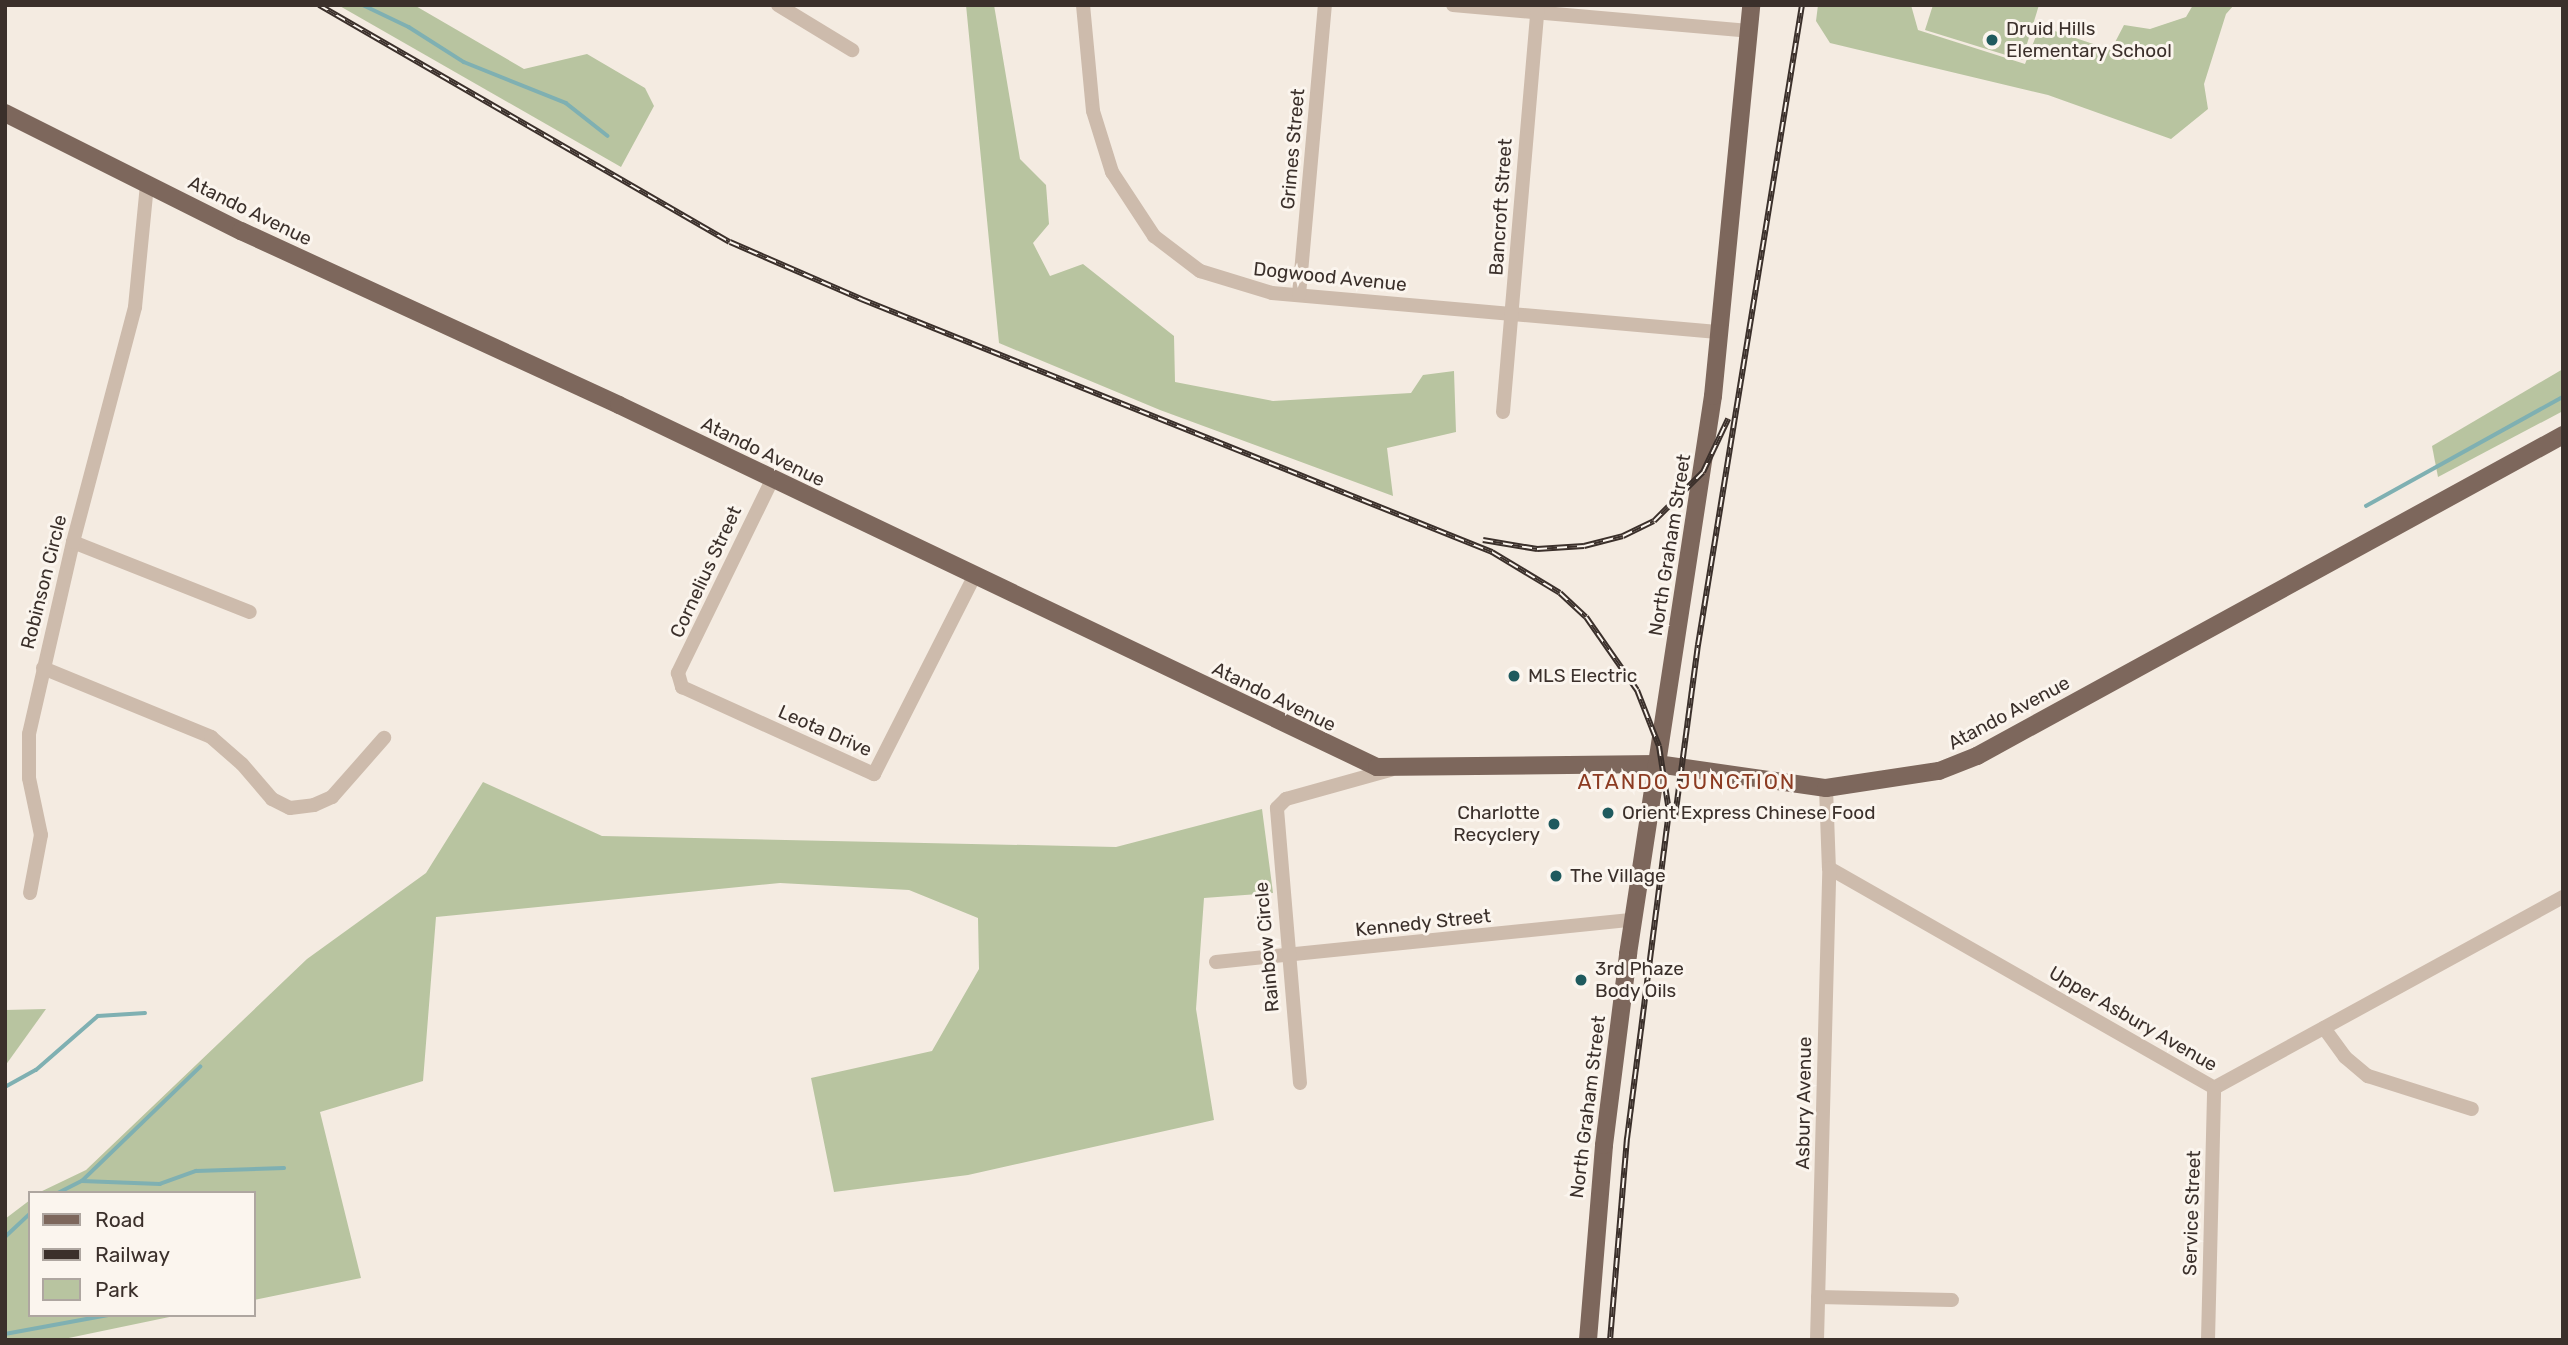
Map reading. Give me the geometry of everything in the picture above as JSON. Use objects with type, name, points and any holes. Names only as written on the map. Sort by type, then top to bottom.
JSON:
[{"type":"main road","name":"North Graham Street","points":[[1588,1340],[1604,1145],[1633,920],[1720,332],[1751,5]]},
{"type":"main road","name":"Atando Avenue","points":[[5,113],[147,184],[1359,762],[1395,769],[1657,764],[1826,788],[1904,779],[1977,756],[2563,435]]},
{"type":"street","points":[[779,5],[852,50]]},
{"type":"street","name":"Dogwood Avenue","points":[[1083,5],[1100,139],[1112,172],[1142,221],[1171,252],[1200,271],[1247,289],[1720,332]]},
{"type":"street","name":"Grimes Street","points":[[1299,295],[1325,5]]},
{"type":"street","points":[[1453,5],[1538,9],[1749,31]]},
{"type":"street","name":"Bancroft Street","points":[[1503,412],[1538,9]]},
{"type":"street","name":"Robinson Circle","points":[[147,184],[135,307],[72,542],[43,668],[211,737],[242,764],[272,799],[290,808],[314,805],[332,797],[384,738]]},
{"type":"street","name":"Cornelius Street","points":[[677,682],[772,480]]},
{"type":"street","points":[[72,542],[250,612]]},
{"type":"street","name":"Leota Drive","points":[[677,682],[874,774],[974,577]]},
{"type":"street","points":[[30,893],[41,827],[27,755],[43,668]]},
{"type":"street","name":"Rainbow Circle","points":[[1300,1083],[1287,956],[1277,808],[1286,799],[1395,769]]},
{"type":"street","points":[[1826,788],[1829,868]]},
{"type":"street","name":"Upper Asbury Avenue","points":[[1829,868],[2214,1088],[2563,897]]},
{"type":"street","name":"Asbury Avenue","points":[[1817,1340],[1829,868]]},
{"type":"street","name":"Kennedy Street","points":[[1216,962],[1633,920]]},
{"type":"street","points":[[2325,1028],[2345,1057],[2368,1076],[2472,1109]]},
{"type":"street","name":"Service Street","points":[[2207,1340],[2214,1088]]},
{"type":"street","points":[[1818,1297],[1952,1300]]},
{"type":"green space","points":[[338,5],[414,5],[524,69],[587,54],[645,88],[654,106],[621,167]]},
{"type":"green space","points":[[966,5],[994,5],[1020,159],[1046,185],[1049,224],[1033,243],[1050,276],[1083,264],[1174,336],[1175,382],[1273,401],[1411,393],[1423,375],[1454,371],[1456,432],[1387,448],[1393,496],[1160,410],[999,343]]},
{"type":"green space","points":[[1818,5],[1911,5],[1918,30],[2025,64],[2040,26],[2111,50],[2124,25],[2150,29],[2186,17],[2193,5],[2234,5],[2226,14],[2204,84],[2208,109],[2171,139],[2048,95],[1830,43],[1816,21]]},
{"type":"green space","points":[[1933,5],[2039,5],[2022,60],[1925,30]]},
{"type":"green space","points":[[2563,369],[2563,411],[2438,477],[2432,446]]},
{"type":"green space","points":[[483,782],[602,836],[1116,847],[1262,809],[1273,893],[1204,898],[1196,1009],[1214,1120],[968,1175],[834,1192],[811,1078],[932,1051],[979,969],[978,918],[909,890],[780,883],[436,917],[423,1081],[320,1112],[361,1278],[256,1300],[256,1191],[42,1191],[86,1170],[307,959],[426,873]]},
{"type":"green space","points":[[46,1009],[5,1066],[5,1010]]},
{"type":"green space","points":[[28,1202],[28,1317],[169,1317],[59,1340],[5,1340],[5,1219]]},
{"type":"waterway","points":[[363,5],[409,27],[464,62],[566,103],[608,136]]},
{"type":"waterway","points":[[2366,506],[2563,397]]},
{"type":"waterway","points":[[5,1087],[36,1070],[98,1016],[145,1013]]},
{"type":"waterway","points":[[83,1180],[200,1067]]},
{"type":"waterway","points":[[62,1191],[82,1181],[160,1184],[196,1171],[284,1168]]},
{"type":"waterway","points":[[5,1237],[28,1216]]},
{"type":"waterway","points":[[5,1334],[98,1317]]},
{"type":"railway","points":[[319,5],[730,242],[861,299],[1492,552],[1560,593],[1586,617],[1637,690],[1659,746],[1669,811],[1627,1138],[1610,1340]]},
{"type":"railway","points":[[1675,817],[1698,645],[1802,5]]},
{"type":"railway","points":[[1483,540],[1537,549],[1584,546],[1623,536],[1654,521],[1703,472],[1728,419]]},
{"type":"place","name":"Druid Hills Elementary School","points":[[1992,40]]},
{"type":"place","name":"MLS Electric","points":[[1514,676]]},
{"type":"place","name":"Orient Express Chinese Food","points":[[1608,813]]},
{"type":"place","name":"Charlotte Recyclery","points":[[1554,824]]},
{"type":"place","name":"The Village","points":[[1556,876]]},
{"type":"place","name":"3rd Phaze Body Oils","points":[[1581,980]]},
{"type":"district","name":"ATANDO JUNCTION","points":[[1687,782]]}]
